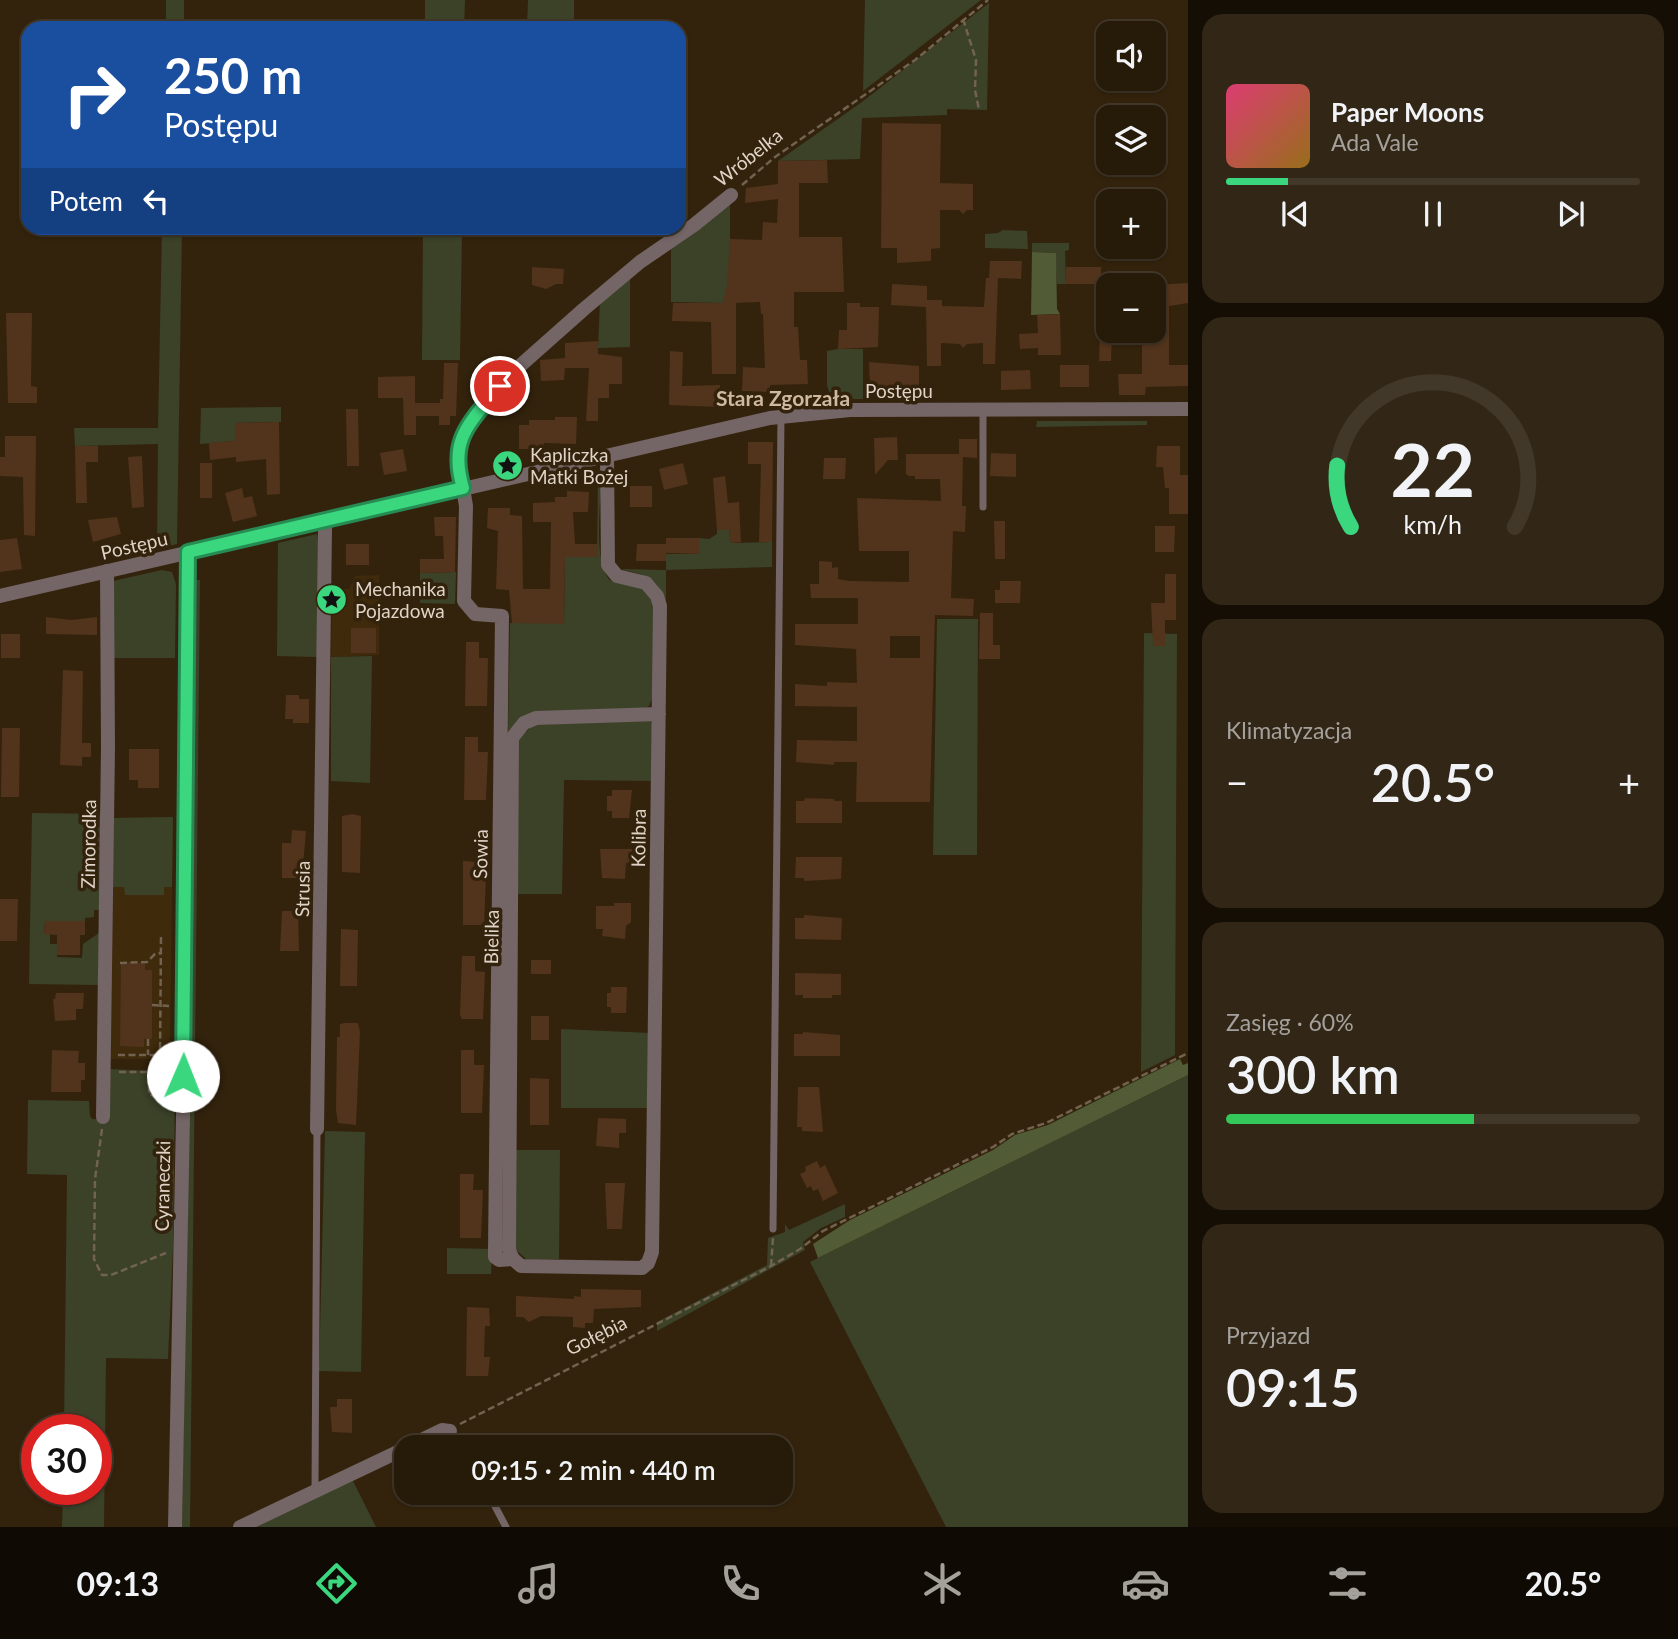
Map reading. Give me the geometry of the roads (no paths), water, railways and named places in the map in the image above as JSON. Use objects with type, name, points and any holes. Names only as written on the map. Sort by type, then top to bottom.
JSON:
[{"type":"street","name":"Wróbelka","points":[[686,231],[731,195]]},
{"type":"street","name":"Wróbelka","points":[[463,488],[457,466],[458,444],[471,421],[500,386],[618,279],[680,235]]},
{"type":"street","name":"Postępu","points":[[0,596],[781,416],[850,410],[1188,409]]},
{"type":"street","name":"Kolibra","points":[[506,1252],[520,1266],[642,1268],[648,1263],[652,1252],[660,606],[651,587],[638,580],[617,576],[608,565],[607,456]]},
{"type":"street","name":"Sowia","points":[[463,488],[466,506],[464,601],[475,614],[502,616],[506,1252]]},
{"type":"street","name":"Strusia","points":[[317,1129],[324,710],[323,521]]},
{"type":"street","name":"Cyraneczki","points":[[175,1527],[184,1051],[188,552]]},
{"type":"street","name":"Zimorodka","points":[[103,1117],[108,748],[107,571]]},
{"type":"street","name":"Bielika","points":[[506,1252],[512,738],[524,723],[536,718],[659,714]]},
{"type":"street","points":[[431,1435],[442,1430],[450,1432]]},
{"type":"street","points":[[240,1527],[394,1453]]},
{"type":"lane","points":[[983,409],[983,507]]},
{"type":"lane","points":[[773,1229],[781,416]]},
{"type":"lane","name":"Strusia","points":[[315,1490],[317,1129]]},
{"type":"lane","points":[[450,1432],[453,1435]]},
{"type":"lane","points":[[494,1505],[506,1527]]},
{"type":"place","name":"Kapliczka Matki Bożej","points":[[507,465]]},
{"type":"place","name":"Mechanika Pojazdowa","points":[[332,599]]},
{"type":"district","name":"Stara Zgorzała","points":[[783,397]]}]
